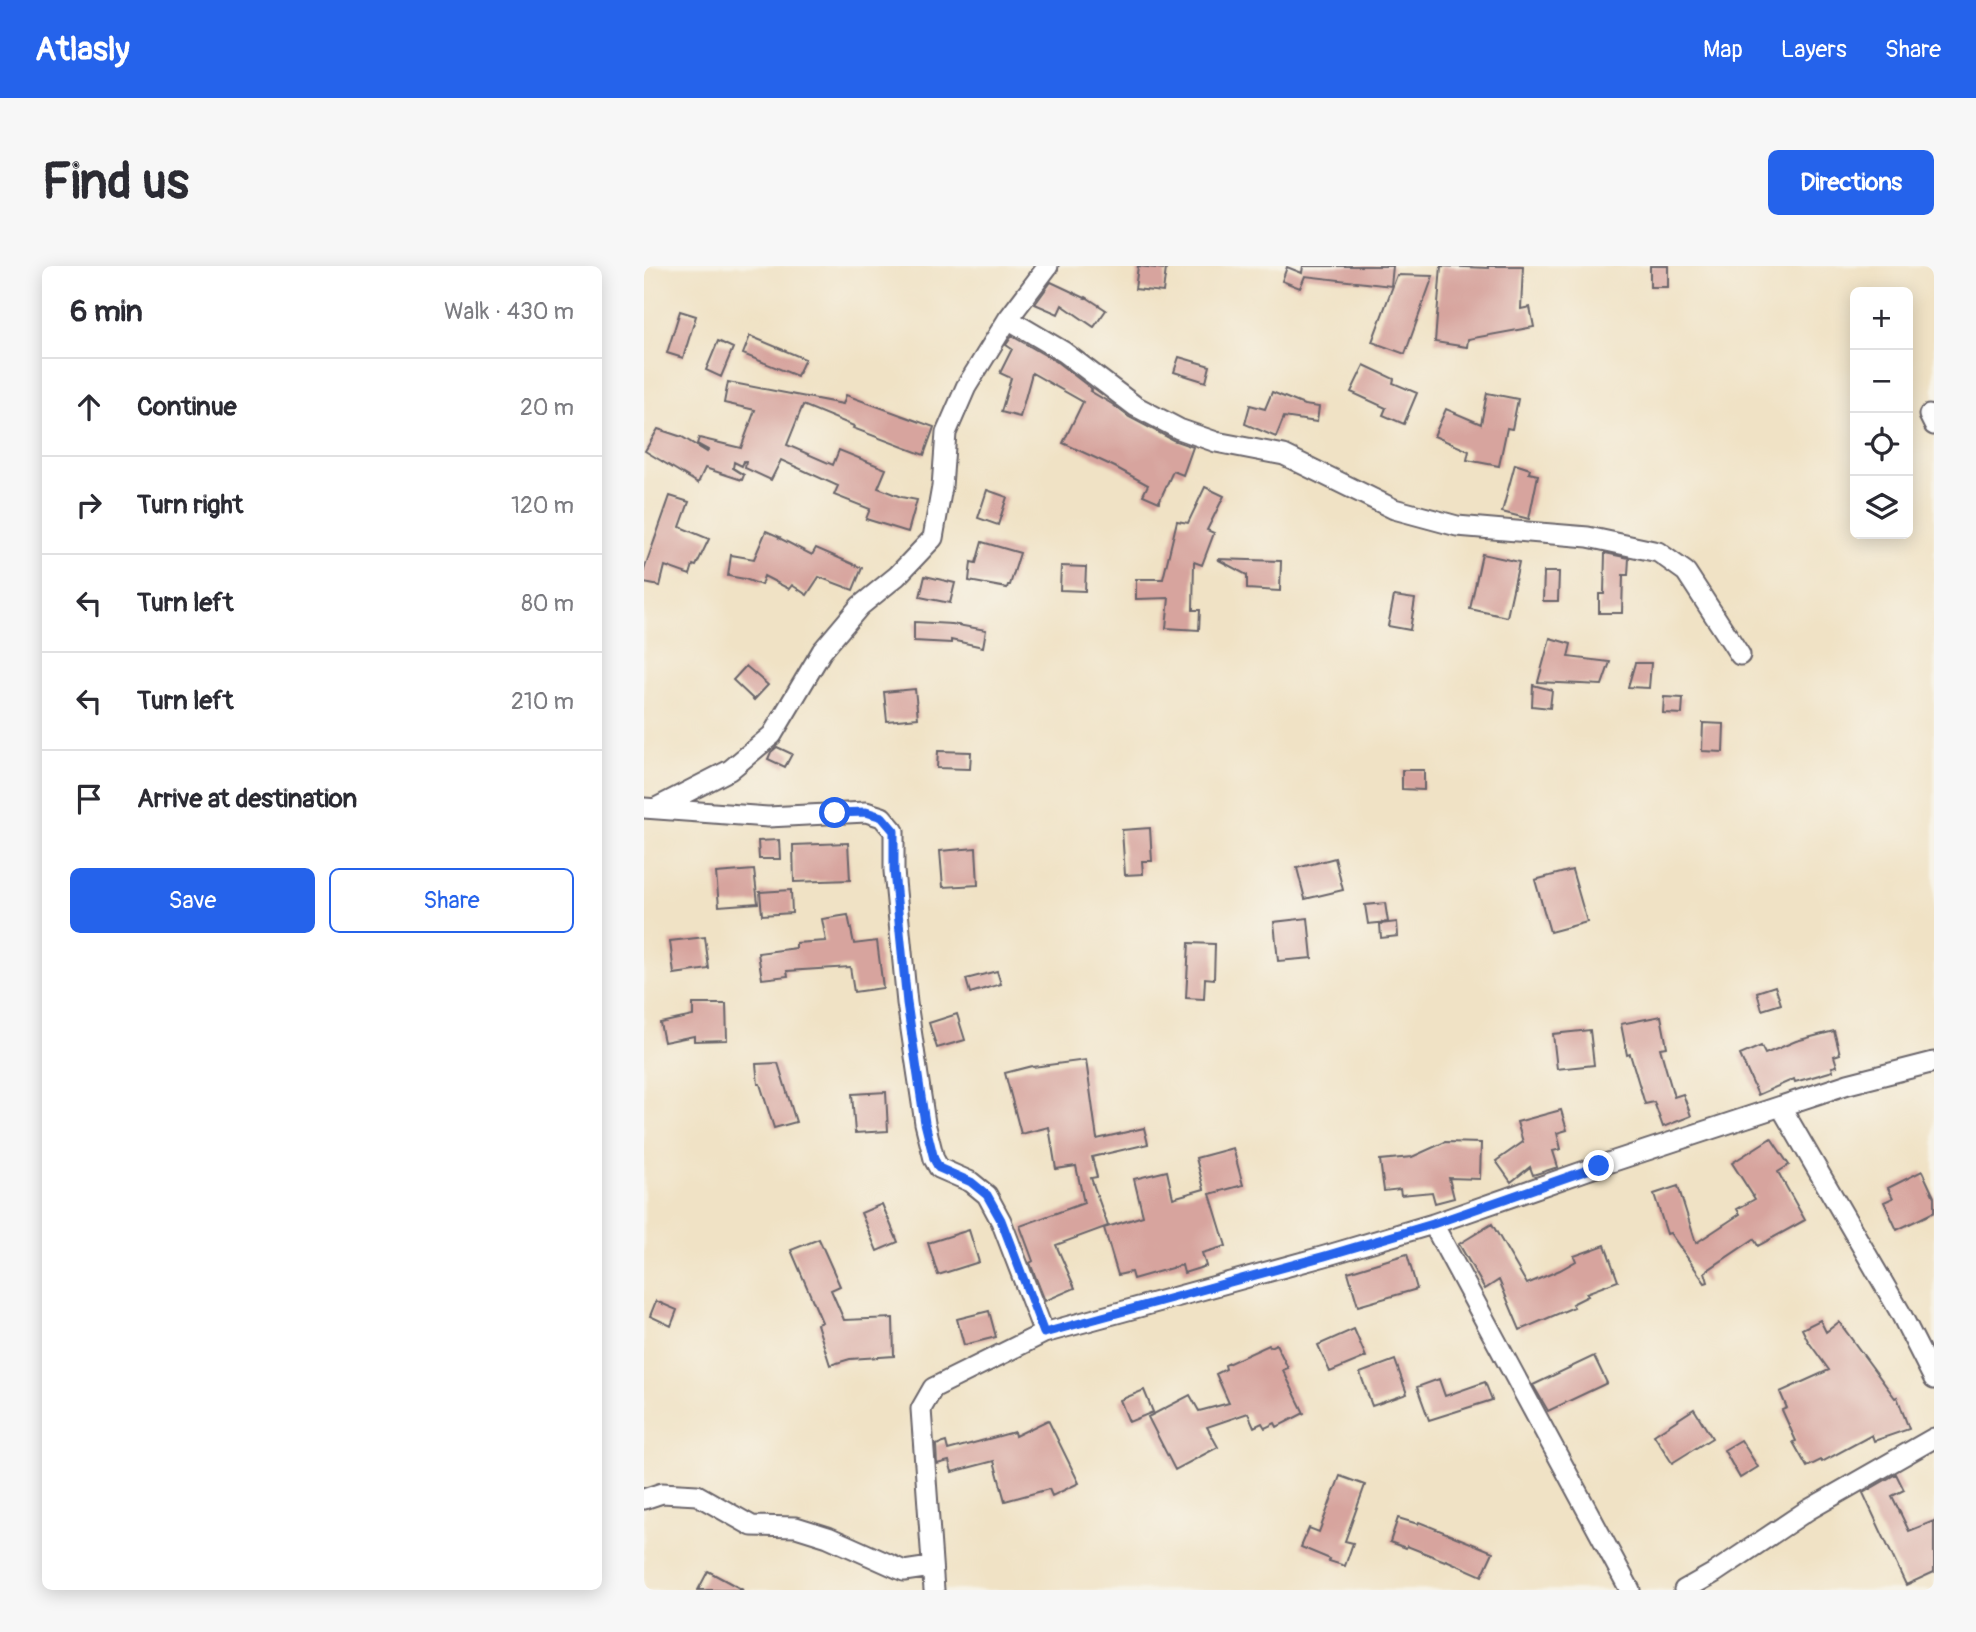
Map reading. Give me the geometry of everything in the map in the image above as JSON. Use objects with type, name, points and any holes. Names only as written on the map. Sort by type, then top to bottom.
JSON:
[{"type":"street","points":[[650,808],[730,770],[772,735],[822,651],[860,606],[897,576],[933,538],[942,488],[946,433],[966,387],[1008,319],[1048,266]]},
{"type":"street","points":[[1008,319],[1064,352],[1135,406],[1179,429],[1216,442],[1284,456],[1394,509],[1457,526],[1588,537],[1658,552],[1686,572],[1740,655]]},
{"type":"street","points":[[650,808],[768,817],[866,812],[882,817],[894,831],[894,871],[907,1003],[925,1123],[934,1159],[939,1168],[971,1182],[987,1195],[1001,1220],[1044,1333]]},
{"type":"street","points":[[934,1590],[921,1409],[933,1388],[1044,1333],[1433,1224],[1848,1084],[1934,1062]]},
{"type":"street","points":[[1781,1107],[1900,1312],[1934,1379]]},
{"type":"street","points":[[1433,1224],[1630,1590]]},
{"type":"street","points":[[1684,1590],[1808,1510],[1934,1438]]},
{"type":"street","points":[[644,1499],[662,1493],[697,1496],[752,1526],[796,1527],[828,1537],[904,1571],[931,1567]]},
{"type":"building","points":[[1138,266],[1166,269],[1163,292],[1135,289]]},
{"type":"building","points":[[1303,266],[1393,266],[1391,286],[1305,276],[1300,288],[1282,281],[1287,267],[1302,273]]},
{"type":"building","points":[[1441,266],[1523,266],[1521,309],[1530,307],[1534,327],[1468,339],[1467,347],[1435,342]]},
{"type":"building","points":[[1650,266],[1668,266],[1668,287],[1650,287]]},
{"type":"building","points":[[1397,275],[1433,276],[1405,354],[1372,342]]},
{"type":"building","points":[[1051,282],[1086,297],[1106,310],[1094,327],[1062,305],[1058,314],[1035,304]]},
{"type":"building","points":[[680,311],[696,316],[683,358],[667,353]]},
{"type":"building","points":[[750,336],[805,359],[797,376],[743,354]]},
{"type":"building","points":[[1012,336],[1057,362],[1092,389],[1090,391],[1129,417],[1173,440],[1193,447],[1183,475],[1173,471],[1159,502],[1143,495],[1148,485],[1063,443],[1083,402],[1032,373],[1020,417],[1001,412],[1011,378],[1000,373],[1012,349],[1006,345]]},
{"type":"building","points":[[718,341],[733,348],[721,377],[706,370]]},
{"type":"building","points":[[1179,357],[1210,366],[1206,382],[1174,372]]},
{"type":"building","points":[[1364,365],[1394,379],[1393,383],[1417,393],[1404,424],[1383,415],[1386,408],[1351,392]]},
{"type":"building","points":[[728,382],[843,404],[846,395],[934,427],[924,455],[853,428],[854,426],[803,405],[787,445],[833,465],[839,450],[886,469],[878,488],[917,500],[908,532],[866,519],[870,509],[834,495],[838,486],[781,460],[771,480],[745,468],[744,461],[742,466],[734,462],[733,468],[744,475],[742,480],[705,468],[698,483],[645,451],[658,429],[682,437],[707,452],[708,450],[697,444],[699,438],[741,448],[755,410],[724,403]]},
{"type":"building","points":[[1272,392],[1304,405],[1319,407],[1317,422],[1284,417],[1276,437],[1245,424],[1250,405],[1265,409]]},
{"type":"building","points":[[1487,393],[1518,399],[1512,429],[1507,428],[1499,466],[1467,460],[1469,451],[1434,436],[1446,409],[1481,424]]},
{"type":"building","points":[[1515,464],[1538,475],[1529,519],[1502,512]]},
{"type":"building","points":[[1205,487],[1224,496],[1207,530],[1214,533],[1202,565],[1194,562],[1193,610],[1200,610],[1199,630],[1166,628],[1169,598],[1136,599],[1136,579],[1163,579],[1177,521],[1188,523]]},
{"type":"building","points":[[987,490],[1007,497],[998,525],[978,518]]},
{"type":"building","points":[[670,496],[689,502],[680,527],[709,539],[690,575],[665,566],[660,586],[644,583],[644,570]]},
{"type":"building","points":[[766,531],[812,555],[816,548],[862,568],[853,590],[819,577],[807,595],[792,585],[789,589],[764,576],[761,585],[728,576],[731,555],[754,559]]},
{"type":"building","points":[[982,542],[1020,553],[1007,588],[969,581],[971,562],[976,563]]},
{"type":"building","points":[[1605,553],[1629,558],[1628,575],[1623,575],[1622,613],[1599,613],[1599,594],[1604,594]]},
{"type":"building","points":[[1482,554],[1519,562],[1507,617],[1470,609]]},
{"type":"building","points":[[1217,559],[1281,561],[1280,591],[1247,589],[1247,575]]},
{"type":"building","points":[[1061,566],[1086,567],[1085,591],[1060,590]]},
{"type":"building","points":[[1544,572],[1559,572],[1558,601],[1543,601]]},
{"type":"building","points":[[925,576],[955,583],[950,603],[920,597]]},
{"type":"building","points":[[1394,596],[1415,599],[1410,630],[1388,626]]},
{"type":"building","points":[[914,622],[952,624],[986,630],[983,647],[951,640],[951,643],[914,641]]},
{"type":"building","points":[[1550,638],[1571,644],[1568,657],[1610,662],[1602,685],[1538,682]]},
{"type":"building","points":[[1635,663],[1651,663],[1649,688],[1628,687]]},
{"type":"building","points":[[746,666],[768,685],[754,700],[733,680]]},
{"type":"building","points":[[1533,685],[1552,690],[1550,708],[1532,706]]},
{"type":"building","points":[[915,689],[918,718],[887,721],[884,692]]},
{"type":"building","points":[[1664,697],[1683,698],[1682,714],[1663,713]]},
{"type":"building","points":[[1703,723],[1724,724],[1723,752],[1702,751]]},
{"type":"building","points":[[777,747],[792,754],[785,767],[768,759]]},
{"type":"building","points":[[938,751],[971,752],[970,769],[937,768]]},
{"type":"building","points":[[1402,770],[1424,770],[1424,790],[1402,789]]},
{"type":"building","points":[[1150,828],[1152,861],[1142,861],[1143,874],[1125,875],[1122,830]]},
{"type":"building","points":[[779,840],[780,859],[759,859],[758,841]]},
{"type":"building","points":[[848,843],[850,880],[794,882],[793,845]]},
{"type":"building","points":[[976,848],[978,885],[943,887],[940,851]]},
{"type":"building","points":[[1335,858],[1343,890],[1305,899],[1297,868]]},
{"type":"building","points":[[754,870],[758,903],[719,906],[716,873]]},
{"type":"building","points":[[1572,870],[1587,922],[1550,932],[1535,880]]},
{"type":"building","points":[[791,890],[792,913],[762,915],[760,892]]},
{"type":"building","points":[[1385,903],[1388,922],[1368,924],[1365,905]]},
{"type":"building","points":[[848,915],[854,944],[877,941],[883,988],[854,992],[850,967],[787,971],[788,976],[762,979],[758,953],[796,948],[796,943],[826,941],[822,919]]},
{"type":"building","points":[[1308,918],[1312,958],[1278,961],[1274,922]]},
{"type":"building","points":[[1397,922],[1398,936],[1381,938],[1380,924]]},
{"type":"building","points":[[705,937],[709,969],[674,974],[670,941]]},
{"type":"building","points":[[1189,943],[1215,944],[1214,979],[1205,978],[1204,999],[1186,998]]},
{"type":"building","points":[[997,971],[1001,984],[970,993],[966,979]]},
{"type":"building","points":[[1775,986],[1781,1004],[1762,1010],[1757,992]]},
{"type":"building","points":[[693,1004],[726,1004],[727,1040],[694,1041],[694,1036],[664,1042],[660,1023],[693,1016]]},
{"type":"building","points":[[957,1014],[965,1040],[937,1048],[929,1023]]},
{"type":"building","points":[[1661,1016],[1667,1047],[1660,1048],[1674,1097],[1683,1094],[1691,1116],[1663,1127],[1654,1102],[1645,1104],[1630,1054],[1627,1055],[1621,1024]]},
{"type":"building","points":[[1590,1030],[1594,1065],[1557,1069],[1553,1034]]},
{"type":"building","points":[[1834,1031],[1840,1054],[1834,1056],[1837,1066],[1832,1067],[1833,1071],[1795,1082],[1794,1079],[1758,1095],[1740,1055],[1761,1046],[1765,1054],[1796,1041]]},
{"type":"building","points":[[1086,1060],[1097,1139],[1144,1128],[1148,1144],[1092,1157],[1097,1177],[1091,1178],[1108,1226],[1056,1245],[1075,1288],[1045,1301],[1030,1263],[1033,1261],[1020,1226],[1084,1203],[1076,1166],[1056,1169],[1049,1127],[1021,1134],[1005,1073],[1032,1066]]},
{"type":"building","points":[[778,1063],[796,1122],[774,1128],[758,1084],[756,1064]]},
{"type":"building","points":[[886,1092],[888,1131],[855,1133],[852,1094]]},
{"type":"building","points":[[1561,1110],[1567,1130],[1557,1133],[1561,1149],[1553,1151],[1558,1167],[1533,1175],[1530,1167],[1511,1182],[1496,1161],[1523,1142],[1517,1122]]},
{"type":"building","points":[[1771,1138],[1789,1165],[1778,1172],[1805,1220],[1758,1246],[1754,1239],[1705,1272],[1708,1282],[1705,1283],[1670,1233],[1667,1234],[1654,1194],[1678,1186],[1696,1243],[1740,1214],[1737,1209],[1755,1199],[1732,1163]]},
{"type":"building","points":[[1445,1142],[1481,1143],[1480,1179],[1449,1178],[1454,1198],[1435,1203],[1432,1192],[1401,1195],[1400,1189],[1384,1191],[1380,1160],[1412,1157]]},
{"type":"building","points":[[1233,1148],[1243,1185],[1210,1194],[1226,1246],[1202,1253],[1206,1266],[1184,1273],[1182,1265],[1133,1279],[1131,1272],[1118,1275],[1104,1228],[1143,1216],[1134,1179],[1167,1171],[1173,1198],[1204,1189],[1196,1158]]},
{"type":"building","points":[[1922,1171],[1934,1197],[1934,1212],[1897,1230],[1884,1202],[1893,1198],[1888,1188]]},
{"type":"building","points":[[882,1204],[898,1242],[877,1251],[861,1213]]},
{"type":"building","points":[[1492,1224],[1527,1284],[1576,1261],[1574,1256],[1605,1245],[1618,1281],[1586,1293],[1588,1296],[1572,1304],[1574,1307],[1520,1330],[1499,1280],[1485,1289],[1459,1244]]},
{"type":"building","points":[[969,1230],[979,1262],[938,1275],[928,1243]]},
{"type":"building","points":[[819,1239],[840,1286],[831,1290],[844,1320],[893,1318],[894,1356],[850,1359],[830,1365],[817,1324],[822,1322],[791,1250]]},
{"type":"building","points":[[1407,1254],[1417,1289],[1358,1306],[1348,1272]]},
{"type":"building","points":[[656,1301],[677,1310],[671,1326],[650,1316]]},
{"type":"building","points":[[989,1311],[996,1337],[964,1345],[957,1319]]},
{"type":"building","points":[[1820,1320],[1826,1332],[1839,1322],[1895,1398],[1897,1397],[1909,1429],[1874,1441],[1872,1435],[1822,1462],[1821,1460],[1807,1467],[1793,1442],[1796,1441],[1782,1410],[1787,1408],[1780,1392],[1829,1370],[1802,1329]]},
{"type":"building","points":[[1354,1329],[1366,1357],[1330,1372],[1318,1345]]},
{"type":"building","points":[[1276,1344],[1288,1368],[1283,1370],[1304,1413],[1277,1427],[1275,1423],[1265,1428],[1262,1423],[1254,1427],[1248,1413],[1207,1427],[1218,1447],[1175,1470],[1148,1417],[1190,1395],[1199,1411],[1229,1403],[1216,1374],[1226,1369],[1225,1365]]},
{"type":"building","points":[[1594,1356],[1607,1383],[1548,1411],[1533,1385]]},
{"type":"building","points":[[1395,1360],[1407,1394],[1372,1406],[1360,1373]]},
{"type":"building","points":[[1439,1379],[1445,1396],[1485,1382],[1492,1400],[1429,1420],[1417,1387]]},
{"type":"building","points":[[1144,1390],[1153,1412],[1129,1422],[1120,1400]]},
{"type":"building","points":[[1694,1409],[1712,1438],[1672,1463],[1654,1435]]},
{"type":"building","points":[[1048,1420],[1079,1483],[1052,1496],[1049,1489],[1005,1501],[994,1461],[952,1472],[949,1461],[937,1464],[936,1445],[946,1442],[948,1450],[1014,1432],[1015,1436]]},
{"type":"building","points":[[1741,1440],[1758,1467],[1740,1478],[1724,1450]]},
{"type":"building","points":[[1896,1474],[1904,1490],[1892,1496],[1909,1531],[1934,1521],[1934,1572],[1906,1585],[1863,1493]]},
{"type":"building","points":[[1340,1476],[1365,1485],[1345,1541],[1353,1543],[1345,1566],[1301,1547],[1309,1528],[1319,1532]]},
{"type":"building","points":[[1398,1518],[1418,1524],[1419,1522],[1493,1552],[1482,1576],[1446,1560],[1390,1542]]},
{"type":"building","points":[[708,1571],[743,1590],[698,1590]]},
{"type":"route","points":[[835,813],[866,812],[882,817],[894,831],[894,871],[907,1003],[925,1123],[934,1159],[939,1168],[971,1182],[987,1195],[1001,1220],[1044,1333],[1433,1224],[1599,1166]]}]
